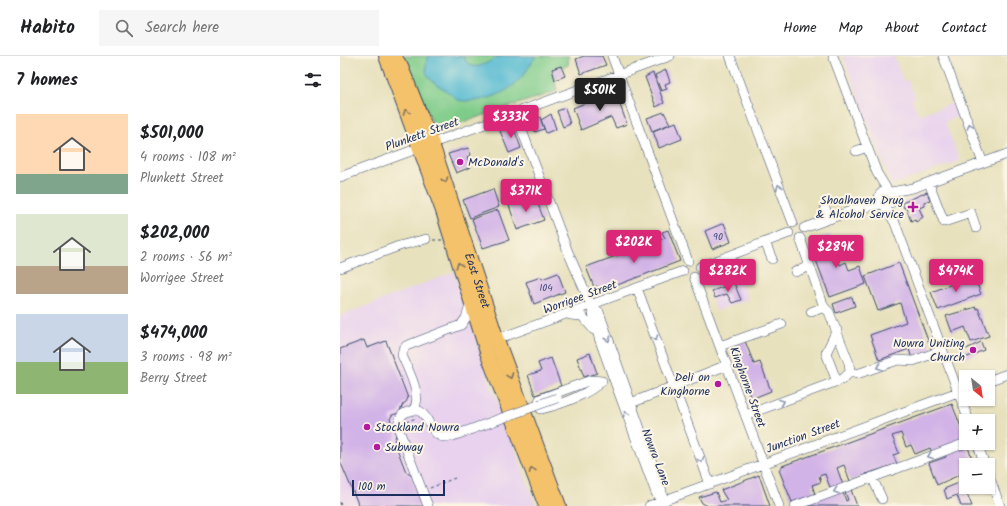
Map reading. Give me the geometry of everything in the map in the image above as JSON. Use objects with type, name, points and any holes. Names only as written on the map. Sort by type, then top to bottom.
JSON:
[{"type":"highway","name":"East Street","points":[[386,56],[426,146],[443,211],[471,303],[491,342],[559,506]]},
{"type":"highway","name":"East Street","points":[[394,56],[400,67],[546,506]]},
{"type":"street","points":[[612,56],[688,261]]},
{"type":"street","name":"Plunkett Street","points":[[340,177],[670,56]]},
{"type":"street","points":[[730,56],[793,223]]},
{"type":"street","points":[[833,56],[943,350],[959,385]]},
{"type":"street","points":[[943,56],[984,163]]},
{"type":"street","points":[[516,112],[568,252],[591,305]]},
{"type":"street","points":[[856,151],[867,147]]},
{"type":"street","points":[[804,228],[1007,154]]},
{"type":"street","points":[[928,183],[944,222],[971,213],[976,228]]},
{"type":"street","points":[[825,208],[830,219]]},
{"type":"street","points":[[798,222],[804,228],[804,235],[800,238],[793,238],[789,233],[789,226],[793,223],[798,222]]},
{"type":"street","points":[[700,267],[789,233]]},
{"type":"street","points":[[746,415],[836,382],[845,378],[850,372],[849,363],[837,330],[829,312],[824,307],[800,238]]},
{"type":"street","points":[[340,268],[399,246],[426,239]]},
{"type":"street","points":[[765,242],[772,259]]},
{"type":"street","points":[[688,261],[695,261],[700,267],[699,272],[694,277],[688,276],[683,272],[684,264],[688,261]]},
{"type":"street","points":[[795,272],[810,266]]},
{"type":"street","name":"Worrigee Street","points":[[491,342],[683,272]]},
{"type":"street","name":"Kinghorne Street","points":[[694,277],[779,506]]},
{"type":"street","points":[[637,288],[710,484]]},
{"type":"street","points":[[413,410],[418,397],[402,354],[403,350],[406,346],[457,327],[466,318],[471,303]]},
{"type":"street","name":"Nowra Lane","points":[[591,305],[599,338],[613,377],[656,493],[663,504]]},
{"type":"street","name":"Nowra Lane","points":[[591,305],[599,312],[662,491],[663,504]]},
{"type":"street","points":[[811,312],[824,307]]},
{"type":"street","name":"Nowra Lane","points":[[566,314],[577,315],[586,319],[599,338]]},
{"type":"street","points":[[720,346],[782,324]]},
{"type":"street","points":[[836,382],[826,353],[837,330]]},
{"type":"street","points":[[850,372],[857,374],[898,360],[913,361],[943,350]]},
{"type":"street","name":"Nowra Lane","points":[[613,377],[615,357]]},
{"type":"street","points":[[631,403],[727,365]]},
{"type":"street","points":[[995,378],[1007,374]]},
{"type":"street","points":[[428,506],[398,427],[403,414],[413,410],[419,411],[425,415],[428,424],[439,436],[453,436],[613,377]]},
{"type":"street","name":"Nowra Lane","points":[[613,377],[626,390]]},
{"type":"street","points":[[591,380],[602,382],[594,389],[552,406],[541,409],[537,406],[538,400],[591,380]]},
{"type":"street","name":"Junction Street","points":[[649,506],[663,504],[710,484],[959,392]]},
{"type":"street","points":[[795,506],[959,446]]},
{"type":"street","points":[[872,477],[882,499]]},
{"type":"street","points":[[995,492],[1000,506]]},
{"type":"path","points":[[426,239],[445,241]]},
{"type":"path","points":[[422,491],[455,478]]},
{"type":"path","points":[[340,502],[341,506]]},
{"type":"shaded area","points":[[843,56],[894,56],[903,81],[908,80],[915,97],[912,99],[918,115],[954,103],[959,116],[945,122],[960,161],[892,185]]},
{"type":"shaded area","points":[[735,263],[748,299],[716,311],[705,280],[708,273]]},
{"type":"shaded area","points":[[454,272],[490,382],[536,506],[343,506],[340,497],[340,316]]},
{"type":"green space","points":[[401,56],[569,56],[568,65],[553,72],[557,91],[439,130],[435,128]]},
{"type":"water","points":[[428,56],[463,56],[472,66],[477,66],[503,56],[536,56],[522,77],[514,85],[499,94],[482,100],[465,101],[457,100],[430,78],[426,69]]},
{"type":"building","points":[[584,56],[602,56],[606,65],[581,74],[576,59]]},
{"type":"building","points":[[561,66],[565,76],[555,80],[552,69]]},
{"type":"building","points":[[666,70],[670,82],[665,84],[667,89],[661,91],[655,75]]},
{"type":"building","points":[[653,73],[664,103],[656,107],[645,77]]},
{"type":"building","points":[[615,91],[627,124],[616,128],[611,117],[581,130],[573,108]]},
{"type":"building","points":[[565,108],[570,124],[563,127],[557,111]]},
{"type":"building","points":[[664,112],[670,124],[652,131],[647,118]]},
{"type":"building","points":[[551,114],[556,129],[546,133],[541,120]]},
{"type":"building","points":[[540,117],[544,129],[535,132],[532,120]]},
{"type":"building","points":[[676,122],[682,139],[659,148],[653,131]]},
{"type":"building","points":[[513,126],[521,148],[509,153],[500,131]]},
{"type":"building","name":"McDonald's","points":[[468,148],[471,155],[467,157],[471,167],[456,173],[448,154]]},
{"type":"building","points":[[493,189],[499,207],[470,218],[463,200]]},
{"type":"building","name":"Shoalhaven Drug & Alcohol Service","points":[[927,192],[930,200],[924,202],[924,206],[919,208],[923,217],[916,222],[915,219],[911,221],[906,208],[904,208],[902,203]]},
{"type":"building","points":[[535,196],[544,220],[517,230],[509,205]]},
{"type":"building","points":[[498,210],[509,240],[483,248],[472,219]]},
{"type":"building","points":[[724,223],[731,242],[712,249],[705,231]]},
{"type":"building","points":[[668,230],[680,261],[599,292],[597,286],[594,287],[586,267],[665,238],[662,232]]},
{"type":"building","points":[[830,235],[840,265],[846,262],[849,270],[860,266],[866,284],[830,297],[811,247],[819,244],[817,239]]},
{"type":"building","points":[[899,263],[932,351],[912,359],[909,349],[879,360],[870,335],[906,322],[900,303],[878,311],[865,276]]},
{"type":"building","points":[[558,273],[565,292],[534,304],[526,282],[541,277],[542,279]]},
{"type":"building","points":[[974,276],[981,294],[938,310],[931,292]]},
{"type":"building","points":[[734,283],[741,300],[732,303],[727,294],[715,298],[712,291]]},
{"type":"building","points":[[852,297],[855,306],[836,313],[833,304]]},
{"type":"building","points":[[976,307],[976,309],[978,308],[989,336],[971,342],[965,327],[952,332],[946,316]]},
{"type":"building","name":"Stockland Nowra","points":[[364,340],[367,348],[386,341],[408,398],[403,404],[399,413],[392,415],[390,419],[396,435],[394,441],[406,472],[412,476],[424,506],[359,506],[340,461],[340,349]]},
{"type":"building","points":[[745,341],[754,364],[760,362],[771,391],[751,399],[731,346]]},
{"type":"building","name":"Nowra Uniting Church","points":[[981,342],[984,350],[965,358],[965,356],[963,357],[962,351]]},
{"type":"building","points":[[590,353],[597,373],[584,377],[577,358]]},
{"type":"building","points":[[551,358],[561,386],[535,395],[528,375],[541,371],[538,363]]},
{"type":"building","points":[[952,404],[959,422],[959,443],[932,453],[930,448],[915,454],[911,445],[906,447],[901,433],[892,436],[899,453],[893,455],[897,464],[850,481],[844,465],[837,468],[843,485],[831,490],[825,474],[819,476],[821,482],[812,485],[815,494],[792,502],[779,470],[782,466]]},
{"type":"building","points":[[959,447],[959,450],[969,450],[972,458],[959,458],[959,475],[937,485],[929,463],[946,457],[945,453]]},
{"type":"building","points":[[759,475],[770,506],[708,506],[702,503],[699,497],[716,492],[720,502],[727,500],[721,490]]},
{"type":"building","points":[[959,483],[959,494],[967,494],[972,506],[961,506],[957,495],[947,499],[944,489]]},
{"type":"building","points":[[850,487],[857,506],[797,506],[842,490],[846,501],[848,500],[844,489]]},
{"type":"place","name":"McDonald's","points":[[460,162]]},
{"type":"place","name":"Shoalhaven Drug & Alcohol Service","points":[[913,207]]},
{"type":"place","name":"Nowra Uniting Church","points":[[973,350]]},
{"type":"place","name":"Deli on Kinghorne","points":[[718,384]]},
{"type":"place","name":"Stockland Nowra","points":[[367,427]]},
{"type":"place","name":"Subway","points":[[377,447]]}]
